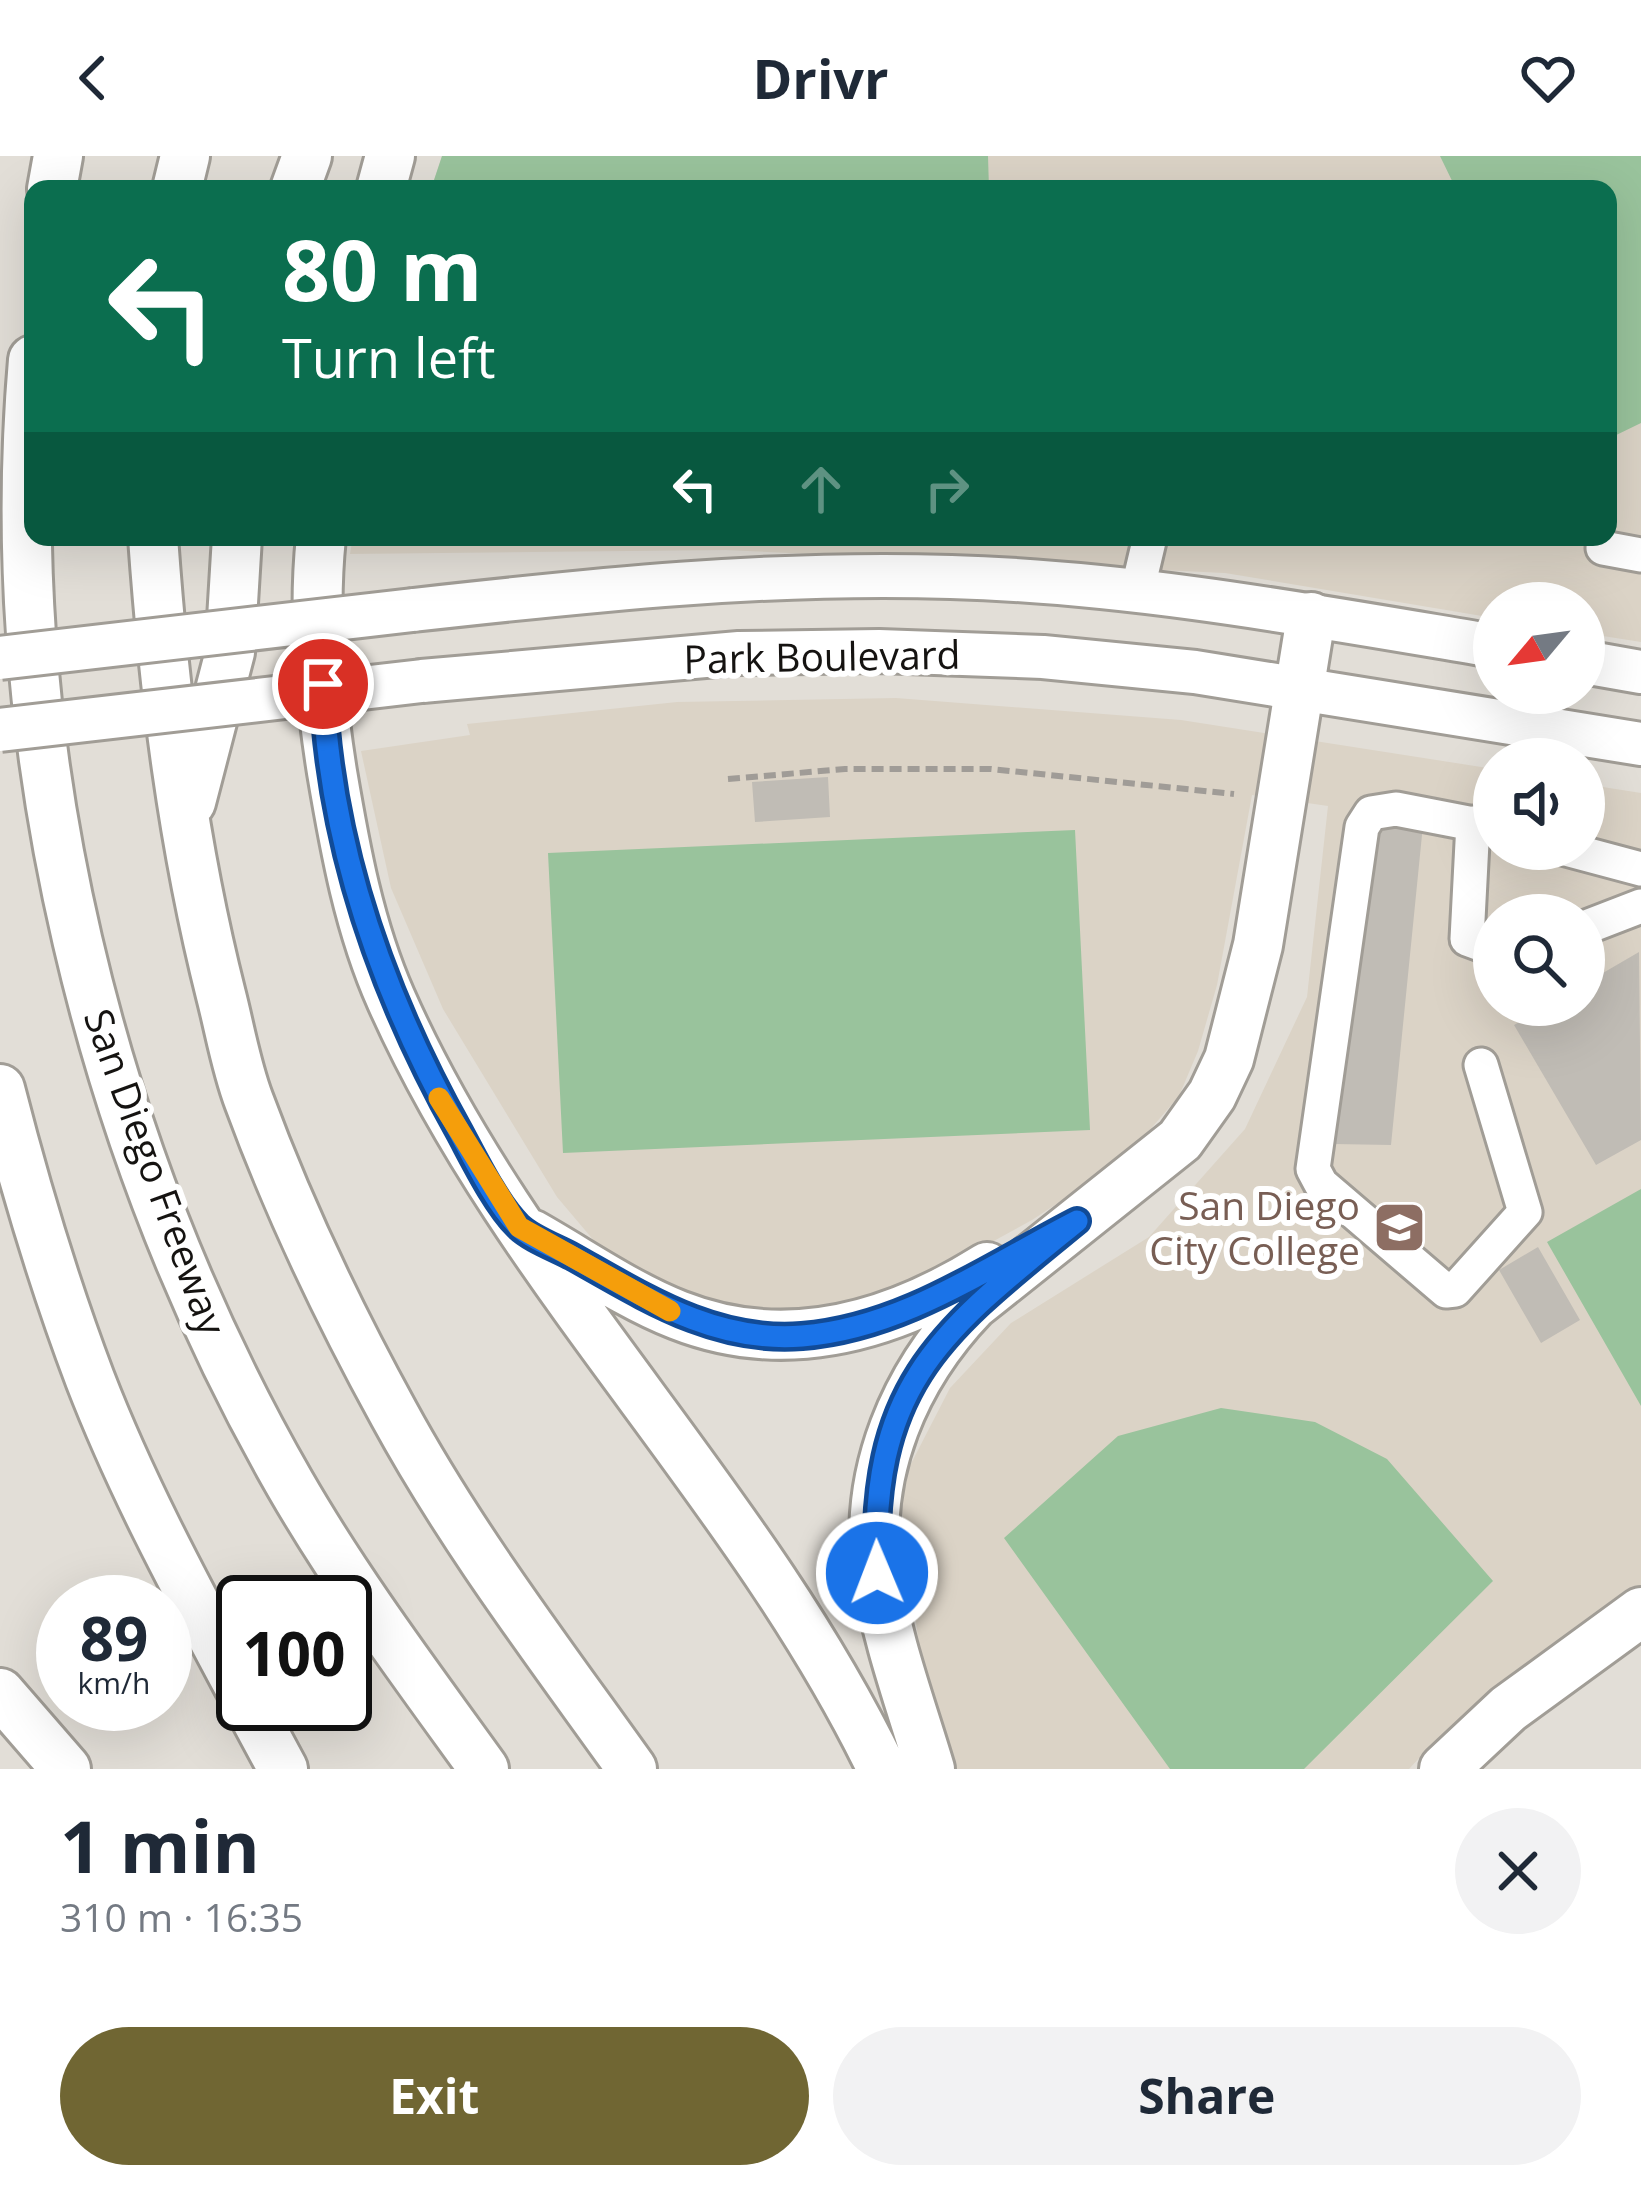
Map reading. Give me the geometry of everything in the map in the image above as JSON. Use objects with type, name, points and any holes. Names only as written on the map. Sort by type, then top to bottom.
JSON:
[{"type":"highway","points":[[0,509],[24,449]]},
{"type":"highway","name":"San Diego Freeway","points":[[31,546],[37,680],[69,902],[94,1011],[156,1198],[224,1359],[291,1486],[484,1769]]},
{"type":"highway","points":[[154,546],[163,680],[185,824],[207,939],[248,1098],[312,1250],[406,1434],[498,1581],[632,1769]]},
{"type":"highway","points":[[185,824],[230,652],[236,546]]},
{"type":"highway","points":[[320,546],[325,724],[345,850],[390,995],[476,1162],[766,1570],[852,1708],[882,1769]]},
{"type":"highway","points":[[930,1769],[877,1573],[875,1517],[887,1444],[914,1380],[953,1326],[1180,1139],[1212,1095],[1229,1059],[1258,945],[1311,617]]},
{"type":"highway","points":[[0,1089],[33,1210],[91,1381],[138,1492],[216,1642]]},
{"type":"highway","points":[[519,1227],[676,1315],[770,1337],[831,1332],[880,1321],[917,1307],[1077,1221]]},
{"type":"highway","points":[[1444,1769],[1524,1696],[1641,1612]]},
{"type":"highway","points":[[0,1693],[66,1769]]},
{"type":"highway","points":[[263,1731],[283,1769]]},
{"type":"main road","name":"Park Boulevard","points":[[0,658],[740,578],[952,577],[1137,592],[1473,643]]},
{"type":"main road","name":"Park Boulevard","points":[[0,730],[422,681],[739,653],[879,651],[1042,657],[1196,672],[1641,744]]},
{"type":"main road","points":[[1605,666],[1641,672]]},
{"type":"lane","points":[[1137,592],[1148,546]]},
{"type":"lane","points":[[1603,548],[1641,555]]},
{"type":"lane","points":[[1473,823],[1396,809],[1371,813],[1362,827],[1313,1169],[1321,1184],[1446,1291],[1455,1291],[1525,1212],[1481,1065]]},
{"type":"lane","points":[[1605,862],[1640,873]]},
{"type":"lane","points":[[1473,899],[1467,939],[1473,941]]},
{"type":"lane","points":[[1605,920],[1641,906]]},
{"type":"path","points":[[728,779],[845,769],[991,770],[1234,794]]},
{"type":"shaded area","points":[[442,156],[1641,156],[1641,642],[1605,636],[1605,582],[1473,582],[1473,614],[1225,573],[726,550],[350,554],[351,546],[1617,546],[1617,180],[434,180]]},
{"type":"shaded area","name":"San Diego City College","points":[[896,698],[1181,720],[1473,766],[1473,870],[1605,870],[1605,787],[1641,793],[1641,1591],[1434,1742],[1409,1769],[953,1769],[920,1653],[899,1487],[950,1388],[1011,1323],[1149,1237],[1245,1129],[1307,997],[1328,806],[1252,795],[1217,985],[1198,1051],[1179,1096],[1142,1139],[1102,1174],[1032,1220],[873,1307],[781,1319],[706,1307],[623,1275],[557,1197],[443,1009],[391,888],[361,751],[470,735],[467,724],[677,702]]},
{"type":"green space","points":[[442,156],[988,156],[989,180],[434,180]]},
{"type":"green space","points":[[1440,156],[1641,156],[1641,423],[1617,435],[1617,180],[1452,180]]},
{"type":"green space","points":[[1075,830],[1090,1130],[563,1153],[548,853]]},
{"type":"green space","points":[[1641,1189],[1641,1406],[1547,1242]]},
{"type":"green space","points":[[1221,1408],[1315,1422],[1387,1459],[1493,1581],[1304,1769],[1170,1769],[1004,1538],[1118,1436]]},
{"type":"building","points":[[828,777],[830,817],[755,822],[752,782]]},
{"type":"building","points":[[1378,825],[1423,825],[1391,1145],[1334,1144]]},
{"type":"building","points":[[1639,952],[1641,1140],[1596,1165],[1515,1026],[1605,1026],[1605,972]]},
{"type":"building","points":[[1538,1247],[1580,1320],[1541,1343],[1499,1270]]},
{"type":"slow traffic","points":[[439,1098],[519,1227],[670,1311]]},
{"type":"place","name":"San Diego City College","points":[[1399,1228]]},
{"type":"route","points":[[323,684],[345,850],[364,923],[390,995],[433,1086],[519,1227],[676,1315],[770,1337],[831,1332],[880,1321],[917,1307],[1077,1221],[974,1305],[914,1380],[887,1444],[875,1517],[877,1573]]}]
